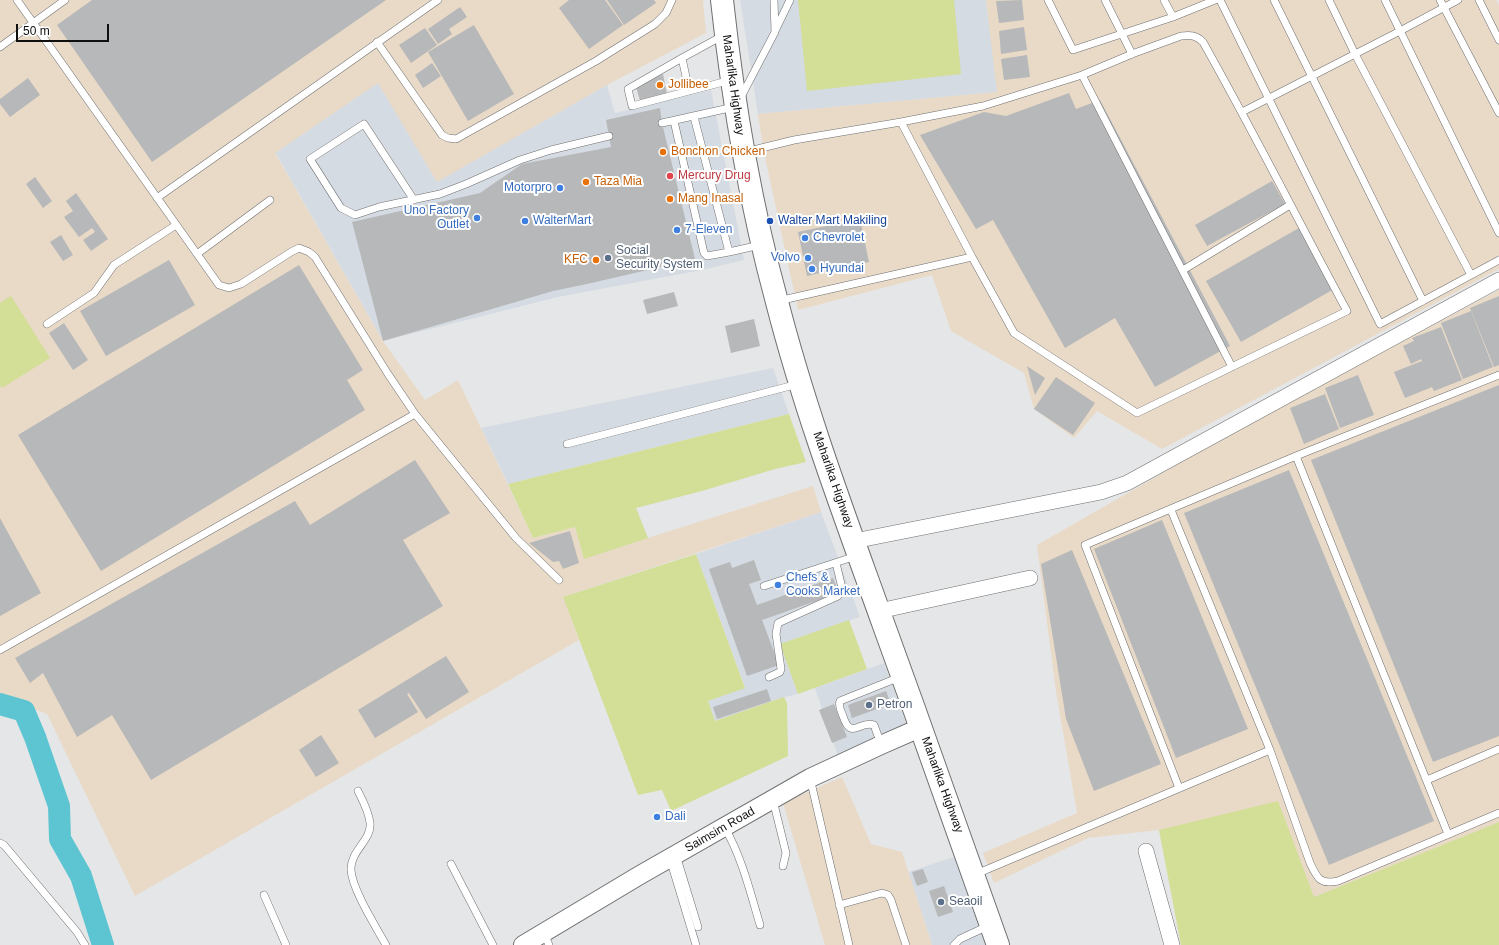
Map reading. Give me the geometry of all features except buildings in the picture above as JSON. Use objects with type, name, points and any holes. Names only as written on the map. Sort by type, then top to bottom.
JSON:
[{"type":"highway","name":"Maharlika Highway","points":[[722,0],[743,152],[776,302],[800,384],[856,548],[922,727],[998,945]]},
{"type":"street","points":[[856,548],[1101,492],[1127,483],[1499,280]]},
{"type":"street","points":[[879,611],[1030,578]]},
{"type":"street","name":"Saimsim Road","points":[[523,945],[546,939],[673,857],[810,778],[881,744],[922,727]]},
{"type":"street","points":[[1146,851],[1172,945]]},
{"type":"lane","points":[[17,0],[219,285],[229,288],[241,284],[291,252],[300,248],[309,252],[315,257],[388,374],[415,414],[516,538],[559,580]]},
{"type":"lane","points":[[0,47],[65,0]]},
{"type":"lane","points":[[157,198],[438,0]]},
{"type":"lane","points":[[377,42],[442,135],[448,138],[456,139],[596,62],[655,24],[666,13],[672,0]]},
{"type":"lane","points":[[774,0],[775,32]]},
{"type":"lane","points":[[662,123],[694,117],[736,106],[790,0]]},
{"type":"lane","points":[[1048,0],[1073,50],[1174,17],[1215,0]]},
{"type":"lane","points":[[1105,0],[1132,54]]},
{"type":"lane","points":[[1164,0],[1174,17]]},
{"type":"lane","points":[[1220,0],[1267,98],[1380,324],[1499,260]]},
{"type":"lane","points":[[1274,0],[1423,301]]},
{"type":"lane","points":[[1329,0],[1355,54],[1471,274]]},
{"type":"lane","points":[[1385,0],[1499,233]]},
{"type":"lane","points":[[1440,0],[1499,114]]},
{"type":"lane","points":[[1242,112],[1458,0]]},
{"type":"lane","points":[[1479,0],[1499,40]]},
{"type":"lane","points":[[726,34],[628,89],[632,106],[732,80]]},
{"type":"lane","points":[[743,152],[794,140],[902,122],[983,106],[1082,75],[1132,54],[1181,36],[1197,36],[1203,42],[1242,112],[1347,311],[1137,413],[1014,334],[902,122]]},
{"type":"lane","points":[[682,58],[690,91]]},
{"type":"lane","points":[[1082,75],[1232,367]]},
{"type":"lane","points":[[694,117],[729,252]]},
{"type":"lane","points":[[674,121],[704,253],[707,256],[763,244]]},
{"type":"lane","points":[[414,200],[364,124],[310,159],[341,208],[355,215],[379,207],[414,200],[440,194],[520,160],[551,150],[609,136]]},
{"type":"lane","points":[[197,254],[270,200]]},
{"type":"lane","points":[[1183,270],[1290,205]]},
{"type":"lane","points":[[47,324],[94,293],[114,265],[176,225]]},
{"type":"lane","points":[[776,302],[972,257]]},
{"type":"lane","points":[[1179,788],[1085,545],[1296,456],[1499,375]]},
{"type":"lane","points":[[567,444],[800,384]]},
{"type":"lane","points":[[0,650],[415,414]]},
{"type":"lane","points":[[1296,456],[1448,834]]},
{"type":"lane","points":[[1171,510],[1270,750],[1310,863],[1316,875],[1322,881],[1338,881],[1499,813]]},
{"type":"lane","points":[[764,586],[836,563],[856,548]]},
{"type":"lane","points":[[769,677],[780,672],[781,669],[776,634],[778,623],[838,596],[842,588],[836,563]]},
{"type":"lane","points":[[881,744],[874,725],[870,724],[849,728],[846,725],[838,705],[840,701],[903,676]]},
{"type":"lane","points":[[1427,780],[1499,749]]},
{"type":"lane","points":[[974,874],[1270,750]]},
{"type":"lane","points":[[810,778],[849,945]]},
{"type":"lane","points":[[358,791],[367,812],[370,826],[369,832],[353,856],[351,870],[352,878],[364,906],[386,945]]},
{"type":"lane","points":[[773,800],[786,853],[783,866]]},
{"type":"lane","points":[[725,828],[742,865],[760,924]]},
{"type":"lane","points":[[0,843],[4,845],[72,926],[85,945]]},
{"type":"lane","points":[[673,857],[698,927]]},
{"type":"lane","points":[[673,857],[696,945]]},
{"type":"lane","points":[[451,864],[493,945]]},
{"type":"lane","points":[[839,905],[882,893],[888,895],[906,945]]},
{"type":"lane","points":[[264,895],[286,945]]},
{"type":"lane","points":[[954,945],[960,939],[991,924]]},
{"type":"shaded area","points":[[0,0],[703,0],[706,33],[607,85],[437,182],[378,83],[275,153],[383,341],[425,400],[458,380],[533,538],[575,527],[584,558],[813,486],[821,512],[563,597],[579,640],[135,896],[47,714],[0,696]]},
{"type":"shaded area","points":[[740,0],[986,0],[998,92],[758,114]]},
{"type":"shaded area","points":[[986,0],[1496,0],[1499,5],[1499,269],[1162,449],[1097,411],[1074,438],[1034,409],[1024,373],[951,331],[932,275],[798,310],[763,148],[758,114],[997,92]]},
{"type":"shaded area","name":"WalterMart","points":[[378,82],[437,181],[607,85],[615,113],[711,90],[744,260],[702,270],[558,297],[383,341],[275,152]]},
{"type":"shaded area","points":[[1499,290],[1499,822],[1314,897],[1159,830],[1088,838],[994,883],[983,853],[1077,813],[1056,692],[1037,545],[1269,412]]},
{"type":"shaded area","points":[[773,368],[789,414],[508,484],[481,428]]},
{"type":"shaded area","name":"Chefs & Cooks Market","points":[[821,512],[860,617],[780,644],[798,694],[784,697],[715,721],[708,701],[745,687],[696,554]]},
{"type":"shaded area","points":[[884,663],[907,726],[839,759],[815,688]]},
{"type":"shaded area","points":[[842,777],[871,844],[902,852],[932,945],[825,945],[783,803]]},
{"type":"shaded area","points":[[954,857],[985,945],[932,945],[908,872]]},
{"type":"green space","points":[[798,0],[954,0],[961,74],[807,91]]},
{"type":"green space","points":[[11,296],[50,358],[2,388],[0,385],[0,303]]},
{"type":"green space","points":[[789,414],[806,462],[775,469],[702,491],[636,508],[648,538],[584,559],[575,527],[533,538],[508,484]]},
{"type":"green space","points":[[696,554],[745,688],[708,701],[715,721],[784,697],[787,703],[788,756],[671,811],[662,790],[638,795],[563,597]]},
{"type":"green space","points":[[849,620],[867,669],[798,694],[780,644]]},
{"type":"green space","points":[[1278,801],[1314,897],[1499,822],[1499,945],[1181,945],[1159,830]]},
{"type":"waterway","points":[[0,704],[24,711],[35,737],[59,806],[60,839],[81,876],[103,945]]},
{"type":"place","name":"Jollibee","points":[[660,85]]},
{"type":"place","name":"Bonchon Chicken","points":[[663,152]]},
{"type":"place","name":"Mercury Drug","points":[[670,176]]},
{"type":"place","name":"Taza Mia","points":[[586,182]]},
{"type":"place","name":"Motorpro","points":[[560,188]]},
{"type":"place","name":"Mang Inasal","points":[[670,199]]},
{"type":"place","name":"Uno Factory Outlet","points":[[477,218]]},
{"type":"place","name":"WalterMart","points":[[525,221]]},
{"type":"place","name":"Walter Mart Makiling","points":[[770,221]]},
{"type":"place","name":"7-Eleven","points":[[677,230]]},
{"type":"place","name":"Chevrolet","points":[[805,238]]},
{"type":"place","name":"Social Security System","points":[[608,258]]},
{"type":"place","name":"Volvo","points":[[808,258]]},
{"type":"place","name":"KFC","points":[[596,260]]},
{"type":"place","name":"Hyundai","points":[[812,269]]},
{"type":"place","name":"Chefs & Cooks Market","points":[[778,585]]},
{"type":"place","name":"Petron","points":[[869,705]]},
{"type":"place","name":"Dali","points":[[657,817]]},
{"type":"place","name":"Seaoil","points":[[941,902]]}]
